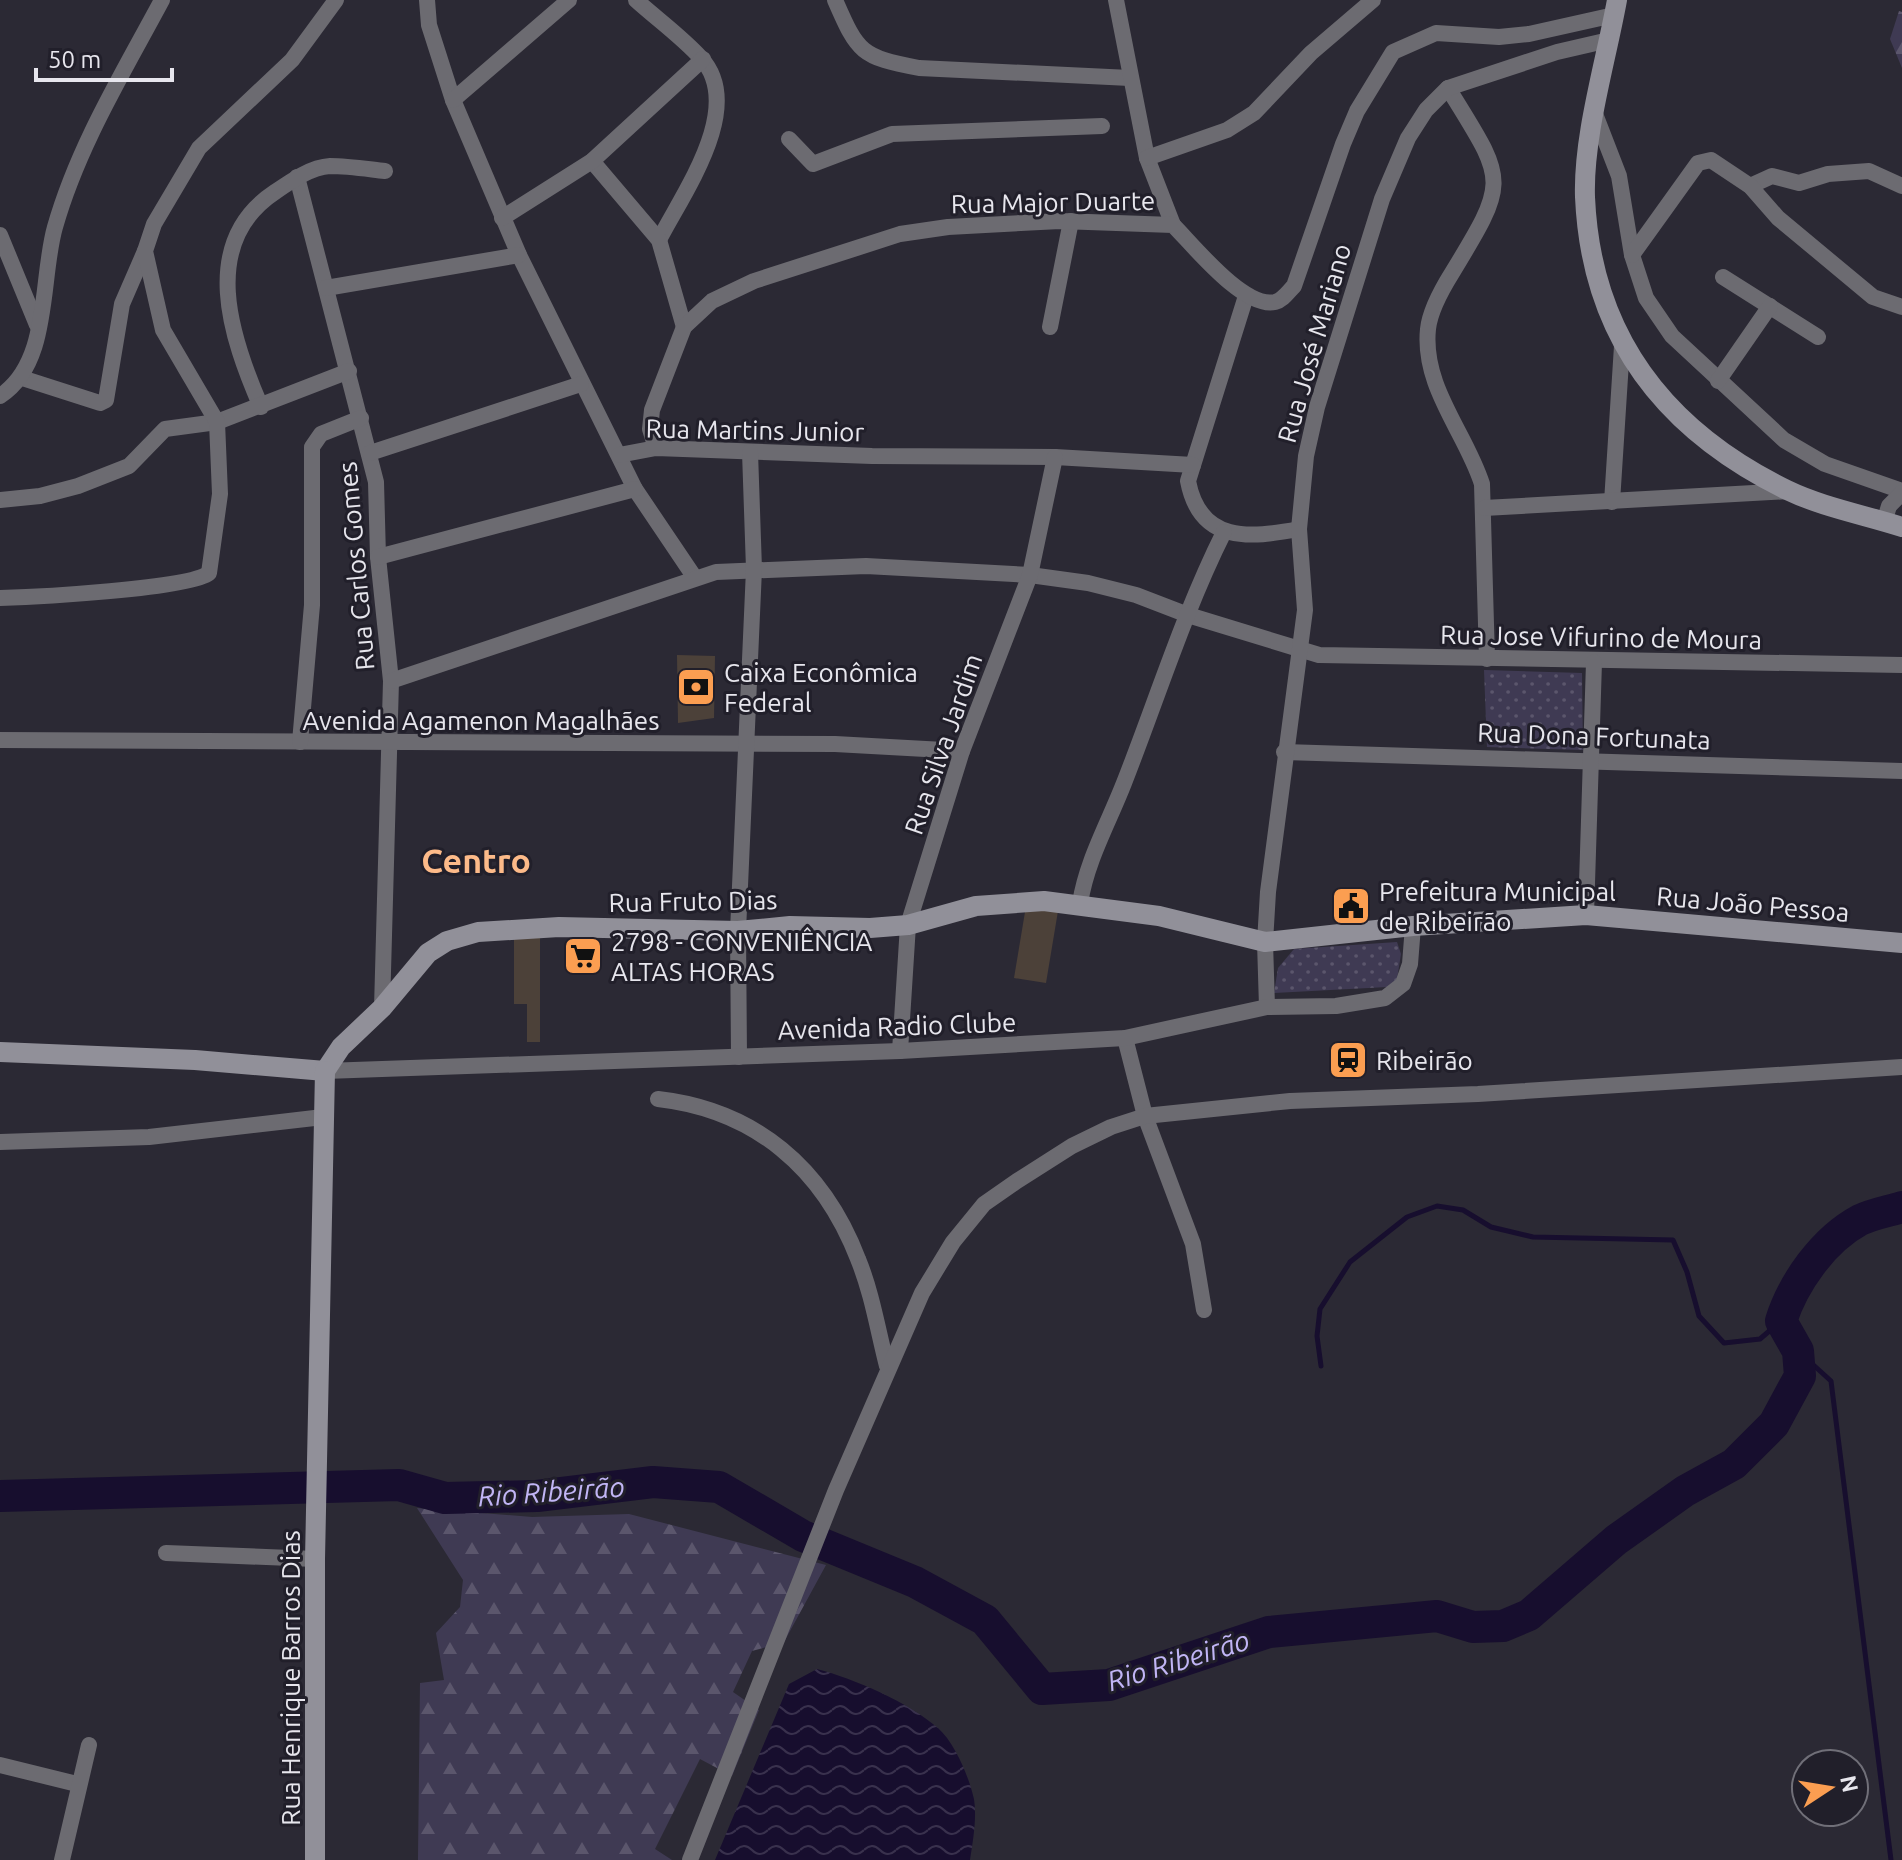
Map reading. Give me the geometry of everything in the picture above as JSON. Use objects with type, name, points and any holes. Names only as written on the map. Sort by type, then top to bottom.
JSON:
[{"type":"street","points":[[0,396],[22,378],[38,327],[55,228],[82,152],[162,0]]},
{"type":"street","points":[[22,378],[77,398],[100,403],[106,400],[122,304],[154,224],[199,148],[292,60],[336,0]]},
{"type":"street","name":"Rua Martins Junior","points":[[427,0],[429,25],[453,100],[502,218],[581,384],[619,455],[656,448],[1055,457],[1193,465]]},
{"type":"street","points":[[453,100],[569,0]]},
{"type":"street","points":[[636,0],[703,59],[715,79],[718,104],[713,133],[659,240]]},
{"type":"street","points":[[835,0],[853,41],[866,54],[888,62],[919,68],[1130,78]]},
{"type":"street","points":[[1116,0],[1147,158],[1173,225]]},
{"type":"street","name":"Rua Major Duarte","points":[[1147,158],[1227,130],[1254,113],[1311,53],[1373,0]]},
{"type":"street","points":[[1299,529],[1244,537],[1224,532],[1205,518],[1191,499],[1188,481],[1246,296],[1274,302],[1294,286],[1357,111],[1393,52],[1436,33],[1499,37],[1529,34],[1616,8],[1588,145],[1585,196],[1591,254],[1622,346],[1650,386],[1693,429],[1789,491],[1893,524]]},
{"type":"street","name":"Rua José Mariano","points":[[1267,1007],[1265,942],[1284,752],[1302,648],[1305,610],[1299,529],[1306,456],[1317,407],[1382,199],[1408,138],[1426,110],[1448,88],[1557,52],[1609,40]]},
{"type":"street","points":[[502,218],[592,161],[703,59]]},
{"type":"street","points":[[1448,88],[1486,151],[1494,174],[1495,197],[1441,292],[1428,329],[1431,365],[1444,408],[1476,464],[1484,508],[1487,659]]},
{"type":"street","points":[[1595,114],[1619,176],[1632,255],[1646,298],[1672,336],[1784,440],[1825,464],[1902,492],[1889,506],[1893,524]]},
{"type":"street","points":[[789,139],[813,164],[892,134],[1102,126]]},
{"type":"street","points":[[1632,255],[1698,163],[1711,160],[1750,186],[1778,218],[1873,297],[1902,307]]},
{"type":"street","points":[[592,161],[659,240],[684,327]]},
{"type":"street","points":[[261,407],[240,359],[228,305],[231,255],[240,229],[253,206],[297,177],[327,166],[385,171]]},
{"type":"street","points":[[1750,186],[1772,176],[1799,183],[1828,174],[1869,171],[1902,186]]},
{"type":"street","name":"Rua Carlos Gomes","points":[[297,177],[376,482],[378,557],[391,681],[382,1008]]},
{"type":"street","points":[[1050,327],[1071,221]]},
{"type":"street","name":"Rua Major Duarte","points":[[656,448],[650,429],[652,410],[684,327],[712,301],[754,281],[900,234],[975,223],[1071,221],[1173,225],[1246,296]]},
{"type":"street","points":[[0,235],[38,327]]},
{"type":"street","points":[[0,598],[195,580],[209,573],[213,562],[220,494],[217,422],[163,330],[145,251]]},
{"type":"street","points":[[326,288],[519,255]]},
{"type":"street","points":[[1723,277],[1818,337]]},
{"type":"street","points":[[1718,381],[1770,306]]},
{"type":"street","points":[[1612,502],[1622,346]]},
{"type":"street","points":[[0,500],[53,493],[129,466],[165,429],[217,422],[261,407],[306,385],[349,371]]},
{"type":"street","points":[[370,453],[581,384]]},
{"type":"street","points":[[300,742],[312,605],[312,447],[321,434],[361,418]]},
{"type":"street","points":[[739,1057],[738,931],[754,569],[750,452]]},
{"type":"street","points":[[619,455],[635,489],[695,578]]},
{"type":"street","name":"Rua Silva Jardim","points":[[900,1051],[908,925],[962,751],[1030,575],[1055,457]]},
{"type":"street","points":[[378,557],[635,489]]},
{"type":"street","points":[[1484,508],[1789,491]]},
{"type":"street","points":[[1080,903],[1087,869],[1224,532]]},
{"type":"street","name":"Rua Jose Vifurino de Moura","points":[[391,681],[725,570],[866,566],[1030,575],[1136,595],[1188,615],[1319,655],[1353,658],[1902,665]]},
{"type":"street","points":[[1586,915],[1594,662]]},
{"type":"street","name":"Avenida Agamenon Magalhães","points":[[0,740],[744,744],[962,751]]},
{"type":"street","name":"Rua Dona Fortunata","points":[[1284,752],[1591,759],[1902,771]]},
{"type":"street","name":"Rua Fruto Dias","points":[[325,1071],[341,1047],[382,1008],[428,953],[447,941],[478,932],[559,927],[738,931],[790,926],[908,925],[976,906],[1014,902],[1080,903]]},
{"type":"street","name":"Rua João Pessoa","points":[[1080,903],[1159,916],[1265,942],[1413,926],[1586,915],[1902,943]]},
{"type":"street","name":"Avenida Radio Clube","points":[[325,1071],[900,1051],[1125,1038],[1267,1007],[1336,1006],[1385,998],[1403,984],[1410,964],[1413,926]]},
{"type":"street","points":[[1125,1038],[1145,1116],[1184,1216],[1204,1310]]},
{"type":"street","points":[[0,1052],[195,1060],[325,1071]]},
{"type":"street","points":[[690,1860],[836,1490],[887,1366],[922,1293],[953,1242],[984,1204],[1072,1146],[1111,1127],[1145,1116],[1290,1101],[1478,1094],[1902,1067]]},
{"type":"street","name":"Rua Henrique Barros Dias","points":[[315,1860],[315,1559],[325,1071]]},
{"type":"street","points":[[658,1099],[722,1112],[764,1135],[792,1158],[845,1229],[867,1286],[887,1366]]},
{"type":"street","points":[[0,1142],[149,1137],[323,1117]]},
{"type":"street","points":[[166,1553],[315,1559]]},
{"type":"street","points":[[62,1860],[77,1784],[89,1745]]},
{"type":"street","points":[[0,1765],[77,1784]]},
{"type":"green space","points":[[1899,11],[1902,12],[1902,68],[1890,39]]},
{"type":"green space","points":[[1484,670],[1582,673],[1583,750],[1487,747]]},
{"type":"green space","points":[[1397,942],[1401,954],[1397,979],[1387,987],[1274,993],[1278,968],[1294,949]]},
{"type":"green space","points":[[417,1508],[532,1517],[629,1514],[826,1565],[784,1642],[752,1651],[733,1692],[759,1710],[732,1776],[700,1759],[655,1849],[672,1860],[418,1860],[420,1683],[444,1680],[436,1633],[460,1607],[463,1580]]},
{"type":"water","points":[[817,1669],[864,1685],[897,1701],[926,1718],[944,1734],[960,1761],[974,1799],[975,1822],[970,1860],[715,1860],[789,1684]]},
{"type":"building","name":"Caixa Econômica Federal","points":[[677,655],[715,656],[714,718],[678,723]]},
{"type":"building","points":[[1026,906],[1058,911],[1046,983],[1014,978]]},
{"type":"building","points":[[514,933],[540,933],[540,1042],[527,1042],[527,1004],[514,1004]]},
{"type":"waterway","points":[[1321,1366],[1317,1336],[1320,1309],[1350,1262],[1407,1217],[1437,1206],[1463,1210],[1491,1227],[1533,1237],[1673,1240],[1687,1272],[1699,1316],[1724,1343],[1760,1339],[1781,1321]]},
{"type":"waterway","name":"Rio Ribeirão","points":[[0,1496],[399,1485],[445,1498],[537,1496],[653,1482],[719,1487],[803,1536],[915,1582],[985,1620],[1042,1689],[1109,1685],[1269,1632],[1437,1616],[1473,1627],[1503,1626],[1529,1615],[1616,1540],[1685,1491],[1734,1464],[1774,1424],[1800,1376],[1798,1351],[1781,1321],[1793,1292],[1811,1264],[1846,1229],[1865,1218],[1902,1207]]},
{"type":"waterway","points":[[1798,1351],[1831,1381],[1891,1860]]},
{"type":"place","name":"Caixa Econômica Federal","points":[[696,687]]},
{"type":"place","name":"Prefeitura Municipal de Ribeirão","points":[[1351,906]]},
{"type":"place","name":"2798 - CONVENIÊNCIA ALTAS HORAS","points":[[583,956]]},
{"type":"place","name":"Ribeirão","points":[[1348,1060]]},
{"type":"district","name":"Centro","points":[[476,860]]}]
